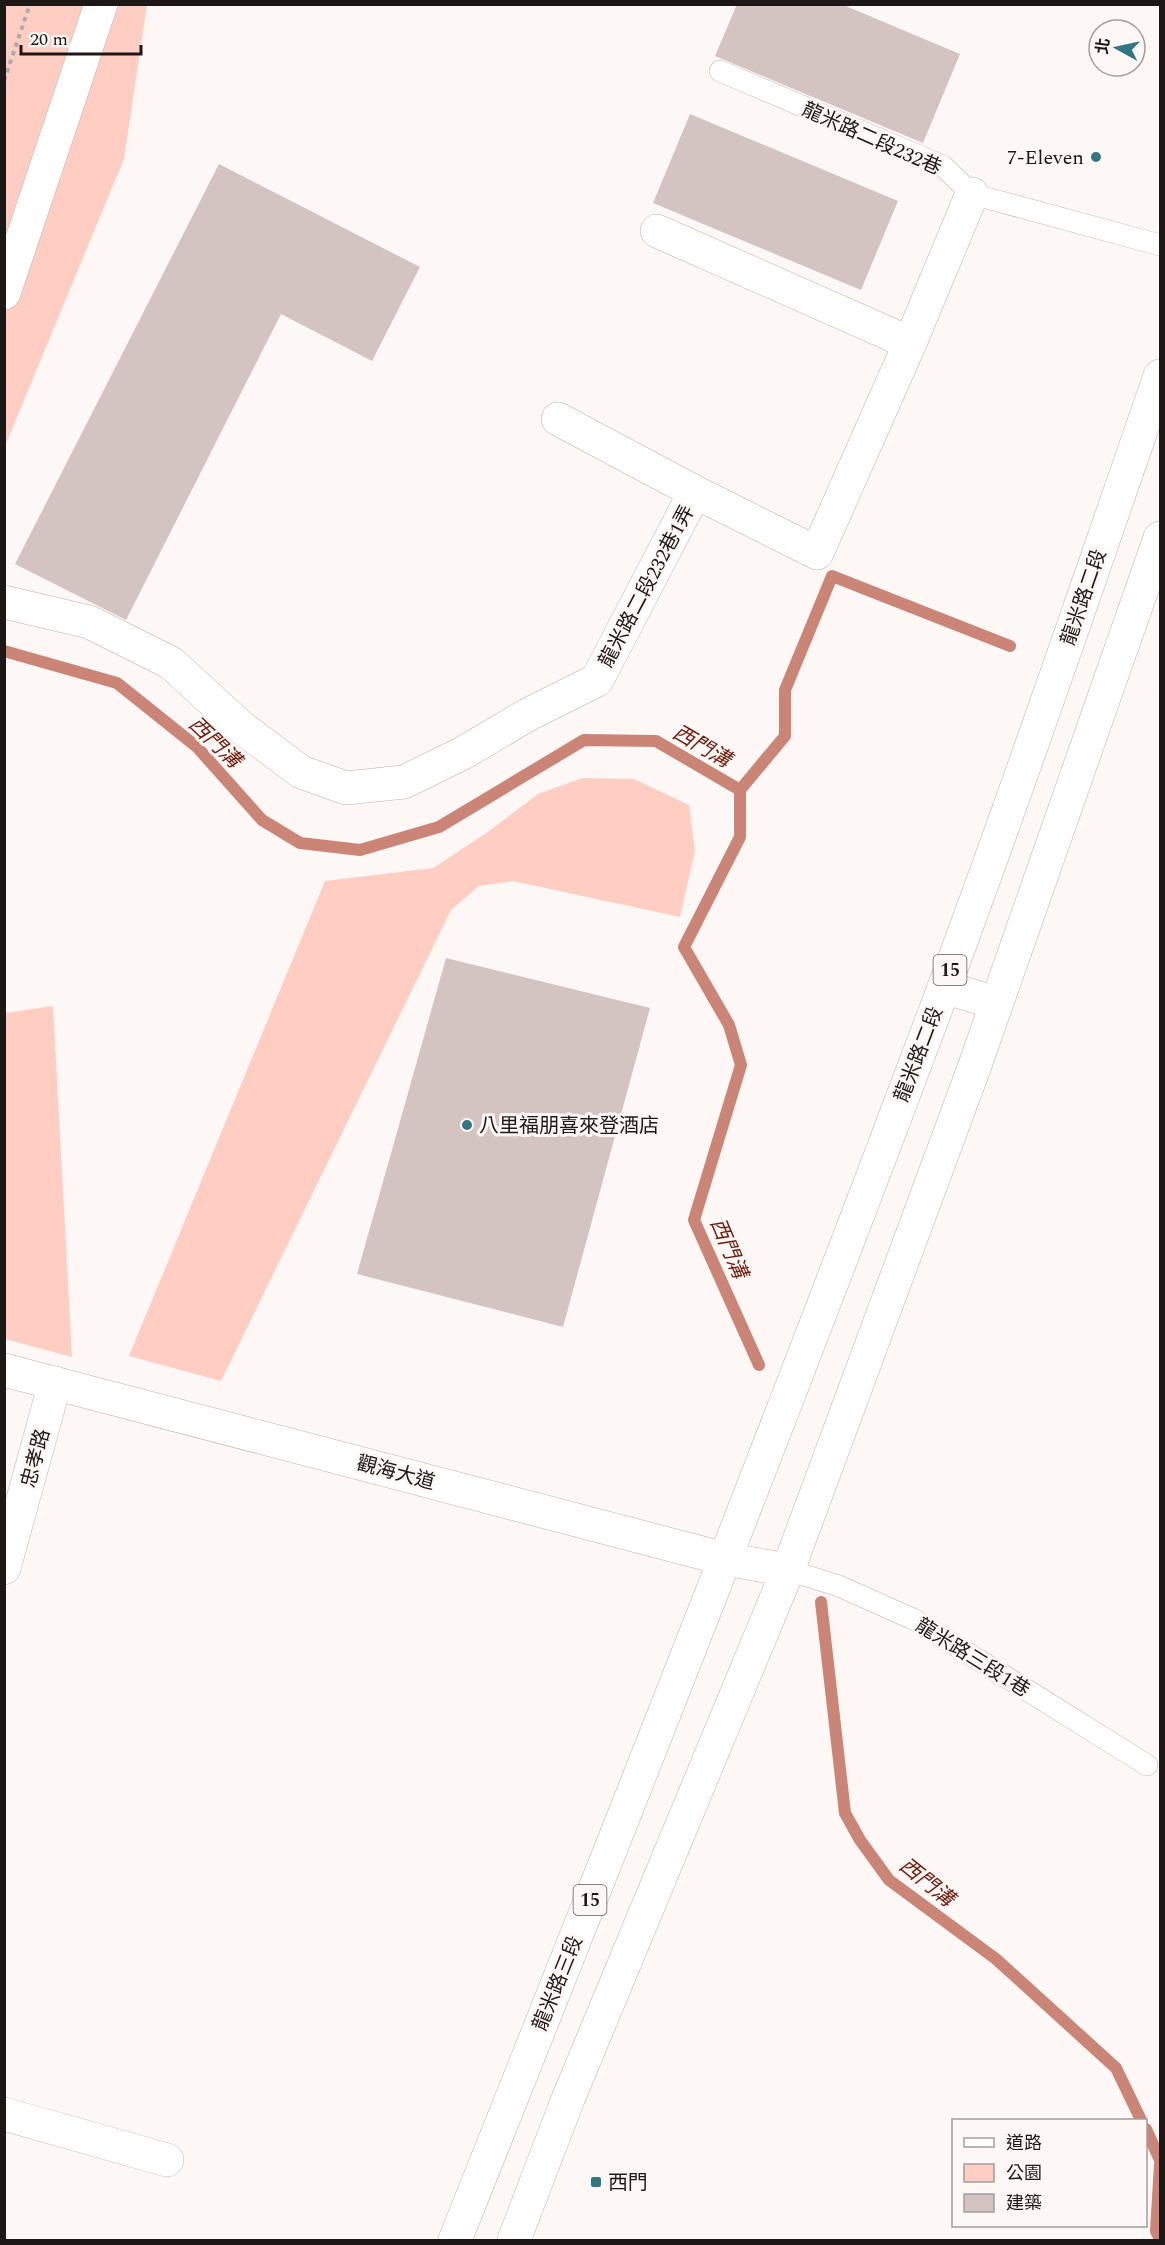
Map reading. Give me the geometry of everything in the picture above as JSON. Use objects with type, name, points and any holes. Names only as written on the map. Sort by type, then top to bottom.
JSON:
[{"type":"main road","points":[[4,293],[101,4]]},
{"type":"main road","name":"龍米路二段232巷1弄","points":[[4,602],[89,622],[171,663],[241,726],[301,772],[346,788],[404,782],[463,753],[529,714],[597,680],[695,492],[817,553],[910,343],[972,194]]},
{"type":"main road","points":[[657,231],[910,343]]},
{"type":"main road","name":"龍米路二段","points":[[725,1559],[944,987],[1161,376]]},
{"type":"main road","points":[[558,419],[695,492]]},
{"type":"main road","points":[[514,2241],[568,2099],[788,1570],[1154,577],[1161,538]]},
{"type":"main road","points":[[944,987],[996,1003]]},
{"type":"main road","name":"觀海大道","points":[[4,1370],[725,1559],[788,1570]]},
{"type":"main road","name":"忠孝路","points":[[4,1568],[55,1383]]},
{"type":"main road","name":"龍米路三段","points":[[454,2241],[725,1559]]},
{"type":"main road","points":[[4,2114],[167,2160]]},
{"type":"lane","name":"龍米路二段232巷","points":[[720,71],[942,166],[972,194],[1161,245]]},
{"type":"lane","name":"龍米路三段1巷","points":[[788,1570],[839,1587],[913,1619],[1147,1765]]},
{"type":"path","points":[[4,81],[30,4]]},
{"type":"green space","points":[[5,5],[147,5],[124,159],[5,446]]},
{"type":"green space","points":[[582,778],[634,779],[689,805],[695,851],[680,917],[513,881],[479,886],[451,910],[221,1381],[129,1356],[325,881],[433,868],[485,834],[538,794]]},
{"type":"green space","points":[[53,1006],[72,1357],[5,1339],[5,1013]]},
{"type":"building","points":[[737,4],[841,4],[960,54],[923,143],[715,56]]},
{"type":"building","points":[[690,114],[898,201],[861,290],[653,203]]},
{"type":"building","points":[[219,164],[420,267],[372,361],[281,314],[126,620],[15,564]]},
{"type":"building","name":"八里福朋喜來登酒店","points":[[446,958],[650,1008],[563,1327],[357,1274]]},
{"type":"waterway","points":[[740,790],[785,736],[785,690],[832,576],[1010,646]]},
{"type":"waterway","name":"西門溝","points":[[4,651],[117,683],[197,747],[262,820],[300,843],[360,850],[439,827],[584,740],[656,741],[740,790],[740,837],[684,947],[729,1025],[741,1065],[694,1220],[759,1365]]},
{"type":"waterway","name":"西門溝","points":[[821,1602],[845,1813],[860,1840],[889,1880],[996,1959],[1116,2068],[1141,2119]]},
{"type":"waterway","name":"西門溝","points":[[1147,2131],[1160,2160]]},
{"type":"waterway","name":"西門溝","points":[[1160,2164],[1156,2231],[1160,2239]]},
{"type":"place","name":"7-Eleven","points":[[1096,157]]},
{"type":"place","name":"八里福朋喜來登酒店","points":[[467,1125]]},
{"type":"place","name":"西門","points":[[596,2182]]}]
